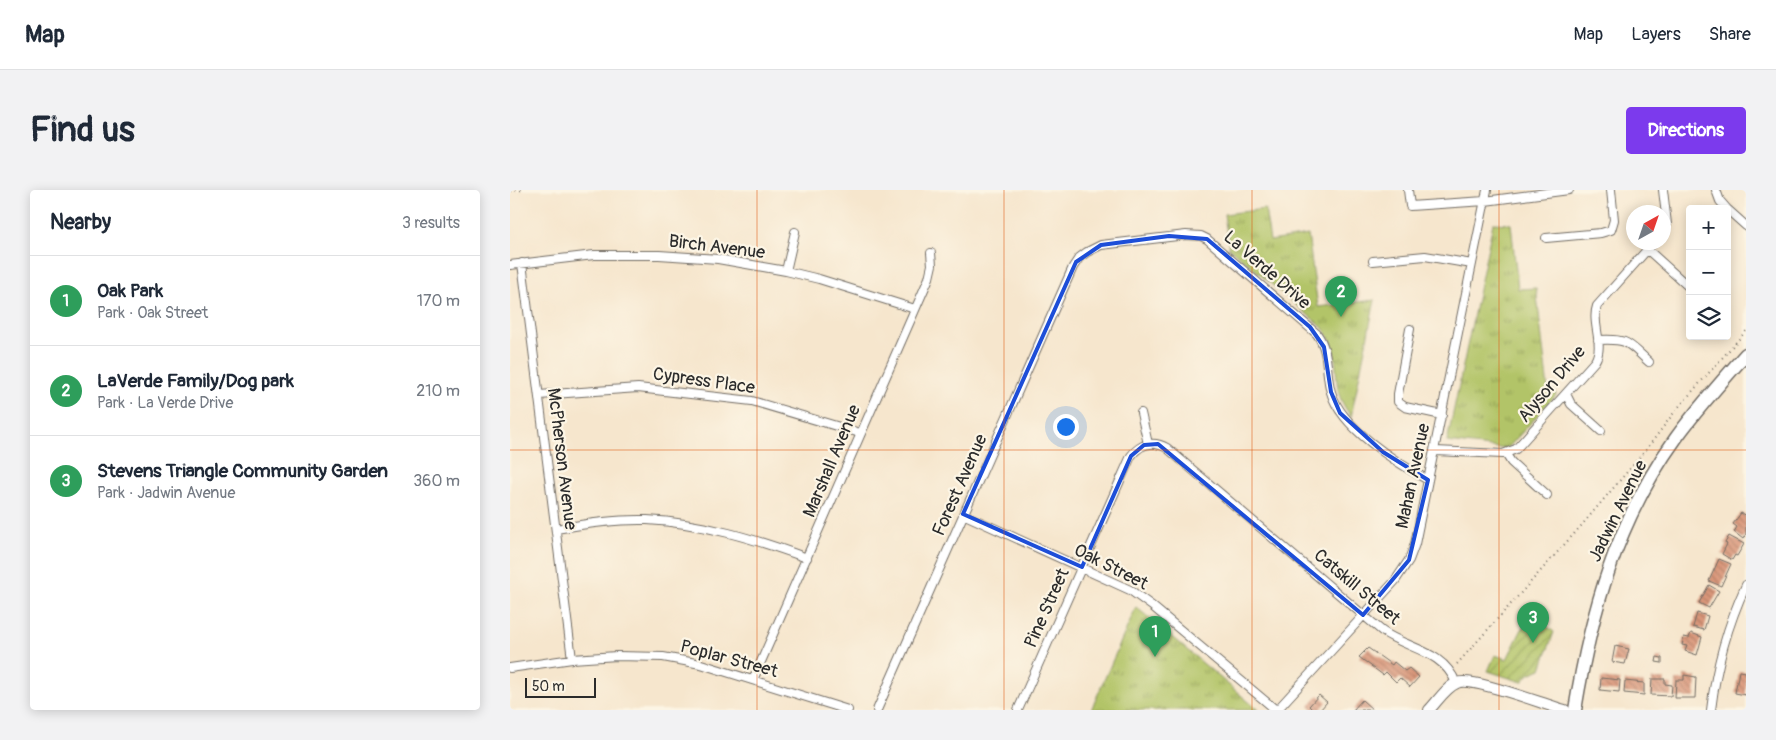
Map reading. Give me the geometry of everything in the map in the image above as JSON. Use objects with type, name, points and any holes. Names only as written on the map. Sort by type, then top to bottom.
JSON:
[{"type":"main road","name":"Jadwin Avenue","points":[[1575,710],[1583,662],[1608,568],[1645,487],[1676,438],[1714,390],[1746,354]]},
{"type":"street","points":[[1408,190],[1410,206],[1486,201],[1569,190]]},
{"type":"street","name":"Mahan Avenue","points":[[1276,710],[1404,570],[1409,560],[1442,414],[1487,190]]},
{"type":"street","points":[[1546,238],[1601,233],[1610,230],[1614,220],[1611,190]]},
{"type":"street","points":[[1663,190],[1665,205]]},
{"type":"street","points":[[1716,190],[1724,205]]},
{"type":"street","points":[[1731,213],[1746,226]]},
{"type":"street","points":[[786,271],[795,232]]},
{"type":"street","name":"La Verde Drive","points":[[1071,272],[1082,255],[1090,249],[1101,245],[1186,235],[1201,236],[1207,239],[1316,334],[1325,351],[1330,389],[1334,400],[1345,418],[1395,461],[1428,480]]},
{"type":"street","points":[[1648,250],[1686,284]]},
{"type":"street","name":"Alyson Drive","points":[[1506,454],[1512,452],[1520,445],[1598,357],[1595,311],[1597,306],[1648,250]]},
{"type":"street","name":"Marshall Avenue","points":[[752,680],[929,278],[932,265],[930,253]]},
{"type":"street","name":"Birch Avenue","points":[[510,265],[594,255],[660,255],[718,260],[819,278],[915,310]]},
{"type":"street","points":[[1373,261],[1425,256],[1472,264]]},
{"type":"street","name":"McPherson Avenue","points":[[522,263],[572,659]]},
{"type":"street","name":"Forest Avenue","points":[[877,710],[1071,272]]},
{"type":"street","points":[[1410,329],[1398,402],[1405,407],[1442,414]]},
{"type":"street","points":[[1598,340],[1615,338],[1624,341],[1649,362]]},
{"type":"street","name":"Cypress Place","points":[[539,395],[638,388],[752,401],[860,434]]},
{"type":"street","points":[[1566,394],[1572,404],[1601,430]]},
{"type":"street","points":[[1140,413],[1148,444]]},
{"type":"street","name":"Pine Street","points":[[1018,710],[1131,456],[1140,447],[1148,444]]},
{"type":"street","name":"Catskill Street","points":[[1148,444],[1158,444],[1167,448],[1388,636],[1437,658],[1448,668],[1456,683]]},
{"type":"street","points":[[1434,450],[1506,454],[1511,462],[1547,495]]},
{"type":"street","name":"Oak Street","points":[[963,514],[1112,581],[1142,598],[1276,710]]},
{"type":"street","points":[[556,530],[594,523],[646,520],[687,524],[726,532],[807,558]]},
{"type":"street","points":[[1711,710],[1719,664],[1729,627],[1746,585]]},
{"type":"street","name":"Poplar Street","points":[[510,668],[572,659],[617,656],[663,657],[701,664],[848,710]]},
{"type":"street","points":[[1429,710],[1456,683],[1462,681],[1565,710]]},
{"type":"path","points":[[510,191],[523,190]]},
{"type":"path","points":[[1457,664],[1580,526],[1645,451],[1676,410],[1746,331]]},
{"type":"highlighted area","points":[[1169,236],[1207,239],[1310,327],[1324,347],[1331,392],[1340,413],[1383,452],[1428,480],[1409,560],[1363,615],[1158,444],[1144,445],[1131,456],[1082,567],[963,514],[1076,262],[1101,245]]},
{"type":"green space","points":[[1265,209],[1270,241],[1308,235],[1318,307],[1375,300],[1351,417],[1339,393],[1335,356],[1327,333],[1229,248],[1224,214]]},
{"type":"green space","points":[[1493,223],[1511,224],[1518,289],[1536,288],[1548,389],[1555,390],[1556,395],[1507,449],[1447,442]]},
{"type":"green space","points":[[1136,607],[1255,707],[1258,710],[1091,710]]},
{"type":"green space","points":[[1530,613],[1554,632],[1541,669],[1529,674],[1522,682],[1488,671],[1495,655],[1507,659]]},
{"type":"building","points":[[1741,513],[1746,516],[1746,534],[1743,539],[1734,532],[1737,527],[1733,524]]},
{"type":"building","points":[[1729,536],[1744,544],[1737,556],[1735,555],[1732,560],[1722,554]]},
{"type":"building","points":[[1719,559],[1731,564],[1721,586],[1709,581]]},
{"type":"building","points":[[1709,585],[1719,591],[1709,608],[1699,603]]},
{"type":"building","points":[[1697,613],[1708,616],[1704,630],[1693,627]]},
{"type":"building","points":[[1691,633],[1702,637],[1697,655],[1685,651],[1687,646],[1682,645],[1684,637],[1689,638]]},
{"type":"building","points":[[1615,646],[1629,649],[1625,664],[1612,662]]},
{"type":"building","points":[[1368,648],[1392,665],[1394,662],[1405,671],[1409,668],[1419,677],[1410,687],[1400,678],[1396,682],[1386,672],[1383,675],[1359,657]]},
{"type":"building","points":[[1657,657],[1662,658],[1662,663],[1656,662]]},
{"type":"building","points":[[1739,671],[1746,672],[1746,695],[1735,693]]},
{"type":"building","points":[[1684,675],[1696,677],[1695,698],[1675,698],[1676,680],[1684,680]]},
{"type":"building","points":[[1601,678],[1620,680],[1619,692],[1600,690]]},
{"type":"building","points":[[1652,679],[1665,679],[1665,684],[1672,685],[1671,696],[1651,695]]},
{"type":"building","points":[[1625,681],[1644,683],[1644,695],[1624,693]]},
{"type":"building","points":[[1319,695],[1327,702],[1320,710],[1313,710],[1309,706]]},
{"type":"building","points":[[1362,700],[1373,710],[1353,710]]},
{"type":"place","name":"LaVerde Family/Dog park","points":[[1341,317]]},
{"type":"place","name":"Stevens Triangle Community Garden","points":[[1533,643]]},
{"type":"place","name":"Oak Park","points":[[1155,657]]}]
